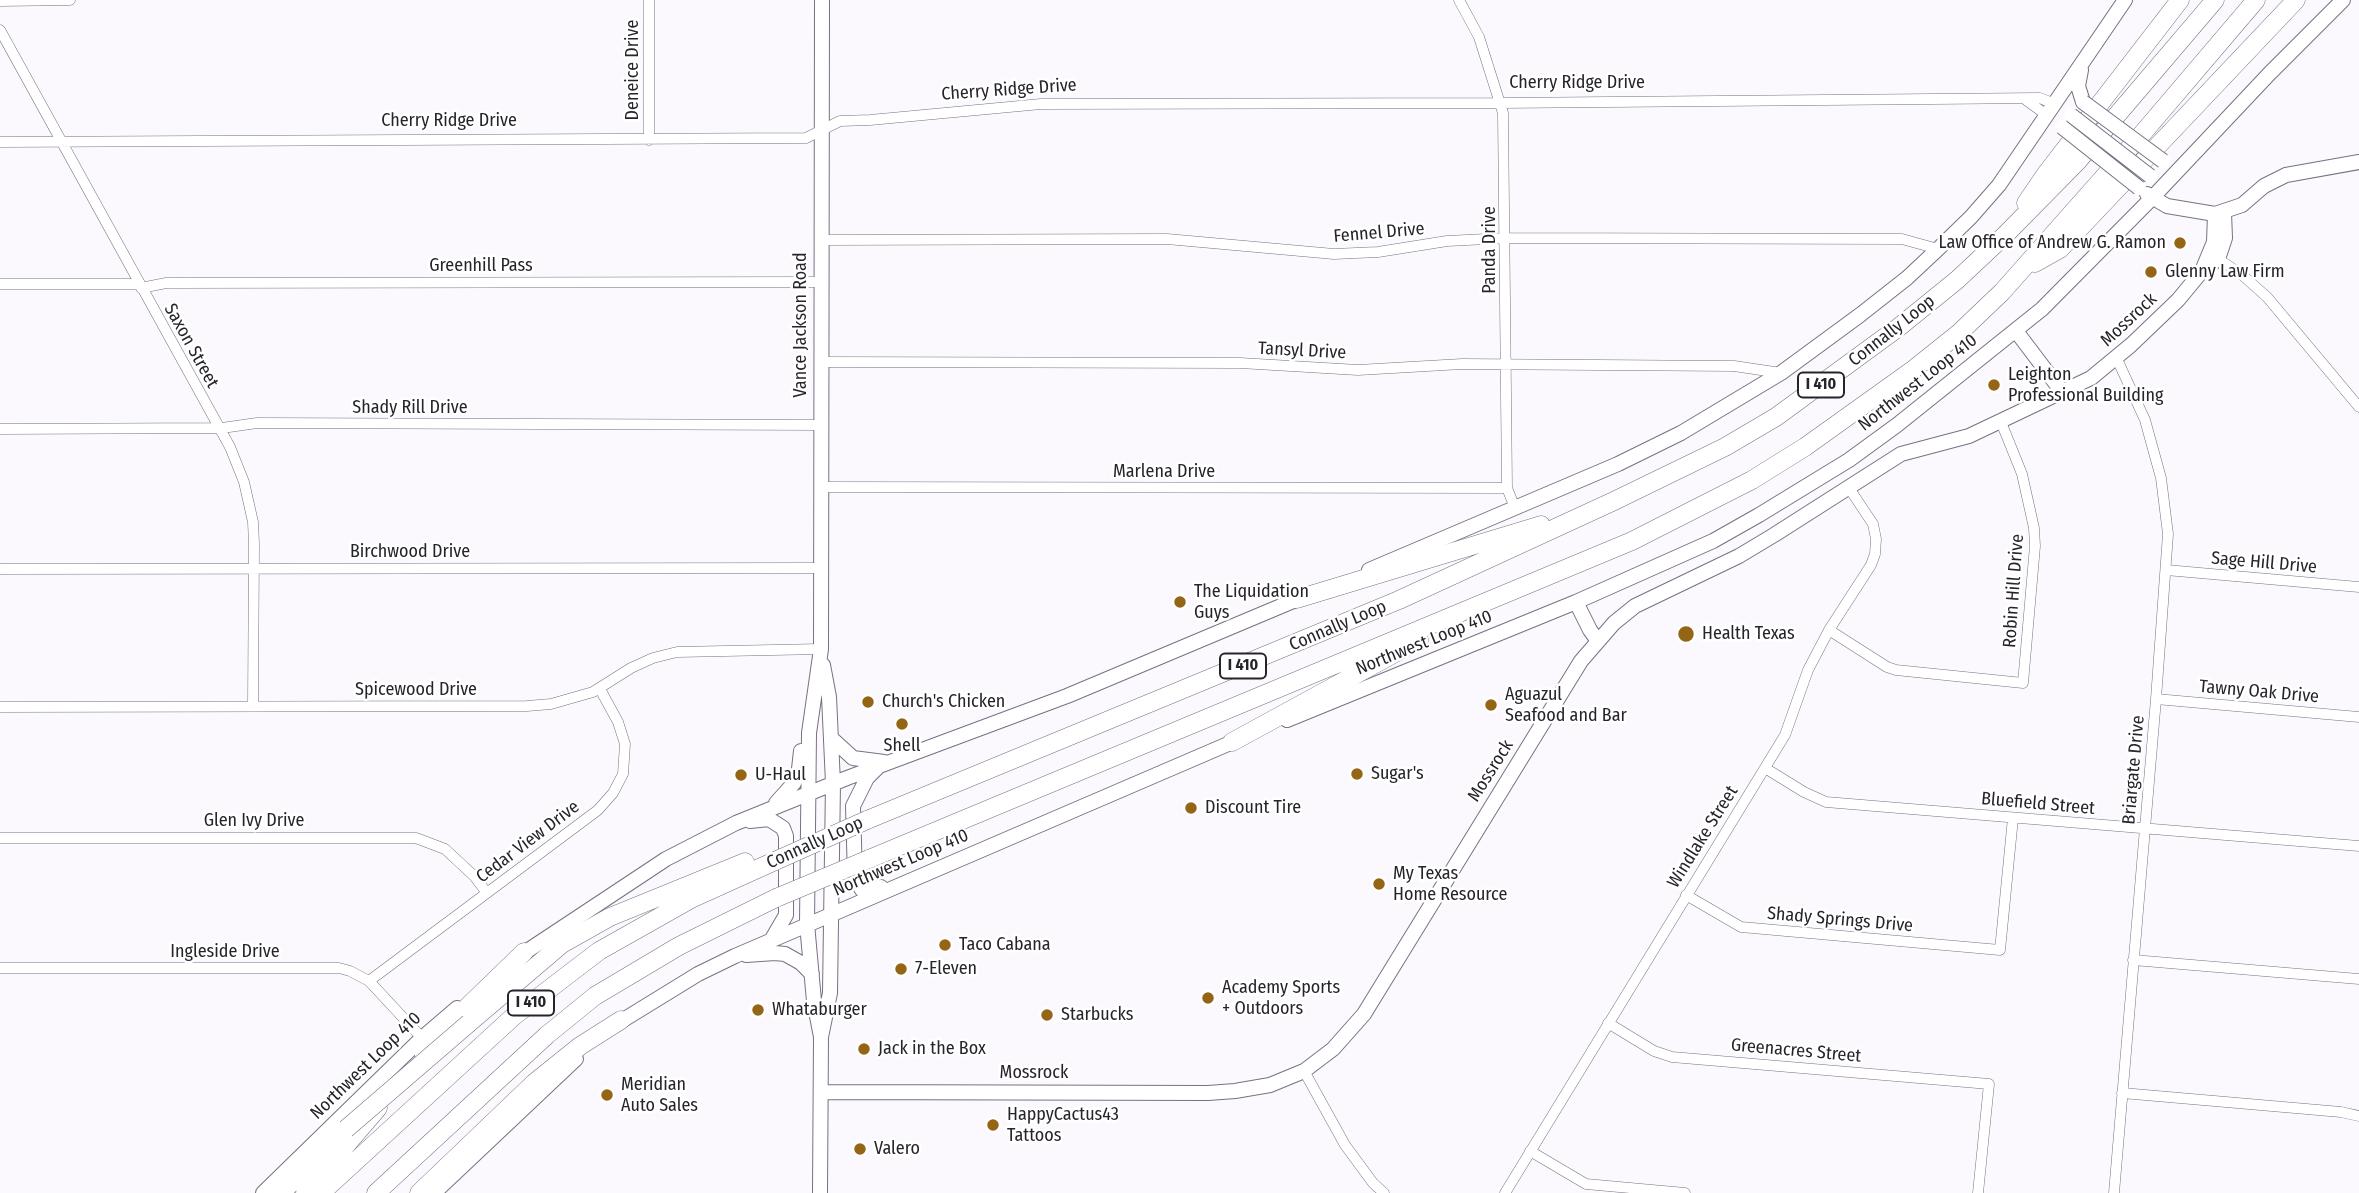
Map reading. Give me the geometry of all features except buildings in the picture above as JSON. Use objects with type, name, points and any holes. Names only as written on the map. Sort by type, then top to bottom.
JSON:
[{"type":"highway","points":[[2005,234],[2045,175],[2180,0]]},
{"type":"highway","name":"Connally Loop","points":[[321,1193],[514,1016],[599,951],[693,898],[775,856],[1399,600],[1614,501],[1725,447],[1776,417],[1899,327],[1957,280],[2069,170],[2215,0]]},
{"type":"highway","name":"Connally Loop","points":[[376,1193],[547,1035],[595,996],[689,941],[776,898],[1484,604],[1672,521],[1752,480],[1805,447],[1862,409],[1932,355],[2023,270],[2256,0]]},
{"type":"highway","points":[[2023,270],[2060,249],[2296,0]]},
{"type":"highway","points":[[1297,599],[1614,501]]},
{"type":"highway","points":[[1232,742],[1484,604]]},
{"type":"highway","points":[[281,1193],[346,1129],[562,944],[598,924],[738,864],[775,856]]},
{"type":"highway","points":[[305,1193],[457,1016],[524,952]]},
{"type":"highway","points":[[419,1193],[534,1083],[580,1046],[621,1020]]},
{"type":"highway","points":[[393,1193],[445,1128]]},
{"type":"main road","name":"Vance Jackson Road","points":[[821,1037],[830,993],[833,783],[829,697],[821,649],[822,0]]},
{"type":"main road","name":"Northwest Loop 410","points":[[263,1193],[422,1038],[524,952],[666,859],[769,808],[1067,696],[1646,451],[1781,373],[1907,278],[1971,217],[1999,185],[2125,0]]},
{"type":"main road","name":"Northwest Loop 410","points":[[434,1193],[621,1020],[698,974],[920,875],[1232,742],[1576,601],[1713,541],[1849,460],[2016,331],[2157,193],[2343,0]]},
{"type":"main road","points":[[2082,65],[2078,86],[2083,102],[2163,161],[2177,161],[2192,156]]},
{"type":"main road","name":"Cherry Ridge Drive","points":[[2051,110],[2150,176],[2157,193]]},
{"type":"main road","name":"Cherry Ridge Drive","points":[[2067,121],[2139,188],[2157,193],[2179,208],[2220,214]]},
{"type":"main road","points":[[2218,259],[2225,238],[2220,214],[2242,205],[2263,186],[2286,175],[2359,162]]},
{"type":"main road","name":"Mossrock","points":[[2202,271],[2214,242],[2220,214]]},
{"type":"main road","name":"Mossrock","points":[[821,1092],[1208,1093],[1270,1085],[1304,1071],[1334,1049],[1364,1014],[1581,661],[1614,623],[1635,607],[1739,556],[1901,454],[1960,439],[2091,378],[2117,359],[2178,300],[2202,271],[2218,259]]},
{"type":"main road","points":[[2016,331],[2063,393]]},
{"type":"main road","points":[[1576,601],[1598,641]]},
{"type":"main road","name":"Vance Jackson Road","points":[[820,1193],[821,1037],[807,924],[808,733],[821,649]]},
{"type":"main road","points":[[769,808],[794,783],[808,733]]},
{"type":"main road","points":[[831,738],[853,758],[885,763]]},
{"type":"main road","points":[[885,763],[867,778],[853,806],[855,878],[862,890],[868,891],[920,875]]},
{"type":"main road","points":[[736,823],[769,819],[783,828],[786,836],[786,915],[771,940]]},
{"type":"main road","points":[[735,956],[785,954],[801,963],[812,974]]},
{"type":"street","points":[[0,1],[70,0]]},
{"type":"street","name":"Deneice Drive","points":[[649,0],[649,140]]},
{"type":"street","name":"Panda Drive","points":[[1459,0],[1479,37],[1501,103],[1505,132],[1507,488],[1515,508]]},
{"type":"street","name":"Saxon Street","points":[[0,30],[230,447],[244,482],[253,522],[253,706]]},
{"type":"street","name":"Cherry Ridge Drive","points":[[0,142],[806,138],[839,121],[1041,104],[2040,98],[2051,110]]},
{"type":"street","name":"Fennel Drive","points":[[821,240],[1167,239],[1346,254],[1378,252],[1447,241],[1506,238],[1902,239],[1938,248]]},
{"type":"street","points":[[2218,259],[2241,274],[2267,297],[2359,407]]},
{"type":"street","name":"Greenhill Pass","points":[[0,285],[140,286],[206,282],[821,282]]},
{"type":"street","name":"Briargate Drive","points":[[2114,1193],[2168,534],[2161,478],[2145,420],[2117,359]]},
{"type":"street","name":"Tansyl Drive","points":[[821,362],[1240,363],[1358,370],[1462,364],[1734,366],[1781,373]]},
{"type":"street","name":"Robin Hill Drive","points":[[1829,630],[1896,670],[2023,683],[2035,546],[2034,528],[2022,474],[2001,422]]},
{"type":"street","name":"Shady Rill Drive","points":[[0,429],[218,427],[257,423],[821,425]]},
{"type":"street","name":"Marlena Drive","points":[[821,487],[1507,488]]},
{"type":"street","name":"Windlake Street","points":[[1504,1193],[1785,735],[1808,670],[1829,630],[1871,565],[1875,554],[1875,534],[1872,524],[1849,488]]},
{"type":"street","name":"Birchwood Drive","points":[[0,569],[820,568]]},
{"type":"street","name":"Sage Hill Drive","points":[[2166,570],[2359,587]]},
{"type":"street","name":"Spicewood Drive","points":[[0,707],[527,706],[573,699],[600,689],[631,668],[653,658],[677,652],[821,649]]},
{"type":"street","name":"Cedar View Drive","points":[[369,981],[597,810],[619,784],[625,764],[625,744],[618,722],[600,689]]},
{"type":"street","name":"Tawny Oak Drive","points":[[2156,699],[2359,717]]},
{"type":"street","name":"Bluefield Street","points":[[1765,768],[1826,802],[2359,846]]},
{"type":"street","name":"Shady Springs Drive","points":[[1686,895],[1741,927],[2000,950],[2013,818]]},
{"type":"street","name":"Glen Ivy Drive","points":[[0,838],[416,838],[444,849],[474,876],[487,893]]},
{"type":"street","points":[[2133,960],[2359,979]]},
{"type":"street","name":"Ingleside Drive","points":[[0,968],[326,967],[350,971],[369,981],[422,1038]]},
{"type":"street","name":"Greenacres Street","points":[[1608,1023],[1654,1051],[1672,1056],[1989,1084],[1978,1193]]},
{"type":"street","points":[[1304,1071],[1345,1145],[1373,1183],[1384,1193]]},
{"type":"street","points":[[2122,1093],[2341,1112],[2359,1116]]},
{"type":"street","points":[[1530,1151],[1586,1184],[1685,1193]]},
{"type":"place","name":"Law Office of Andrew G. Ramon","points":[[2180,243]]},
{"type":"place","name":"Glenny Law Firm","points":[[2151,272]]},
{"type":"place","name":"Leighton Professional Building","points":[[1994,385]]},
{"type":"place","name":"The Liquidation Guys","points":[[1180,602]]},
{"type":"place","name":"Health Texas","points":[[1686,634]]},
{"type":"place","name":"Church's Chicken","points":[[868,702]]},
{"type":"place","name":"Aguazul Seafood and Bar","points":[[1491,705]]},
{"type":"place","name":"Shell","points":[[902,724]]},
{"type":"place","name":"Sugar's","points":[[1357,774]]},
{"type":"place","name":"U-Haul","points":[[741,775]]},
{"type":"place","name":"Discount Tire","points":[[1191,808]]},
{"type":"place","name":"My Texas Home Resource","points":[[1379,884]]},
{"type":"place","name":"Taco Cabana","points":[[945,945]]},
{"type":"place","name":"7-Eleven","points":[[901,969]]},
{"type":"place","name":"Academy Sports + Outdoors","points":[[1208,998]]},
{"type":"place","name":"Whataburger","points":[[758,1010]]},
{"type":"place","name":"Starbucks","points":[[1047,1015]]},
{"type":"place","name":"Jack in the Box","points":[[864,1049]]},
{"type":"place","name":"Meridian Auto Sales","points":[[607,1095]]},
{"type":"place","name":"HappyCactus43 Tattoos","points":[[993,1125]]},
{"type":"place","name":"Valero","points":[[860,1149]]}]
